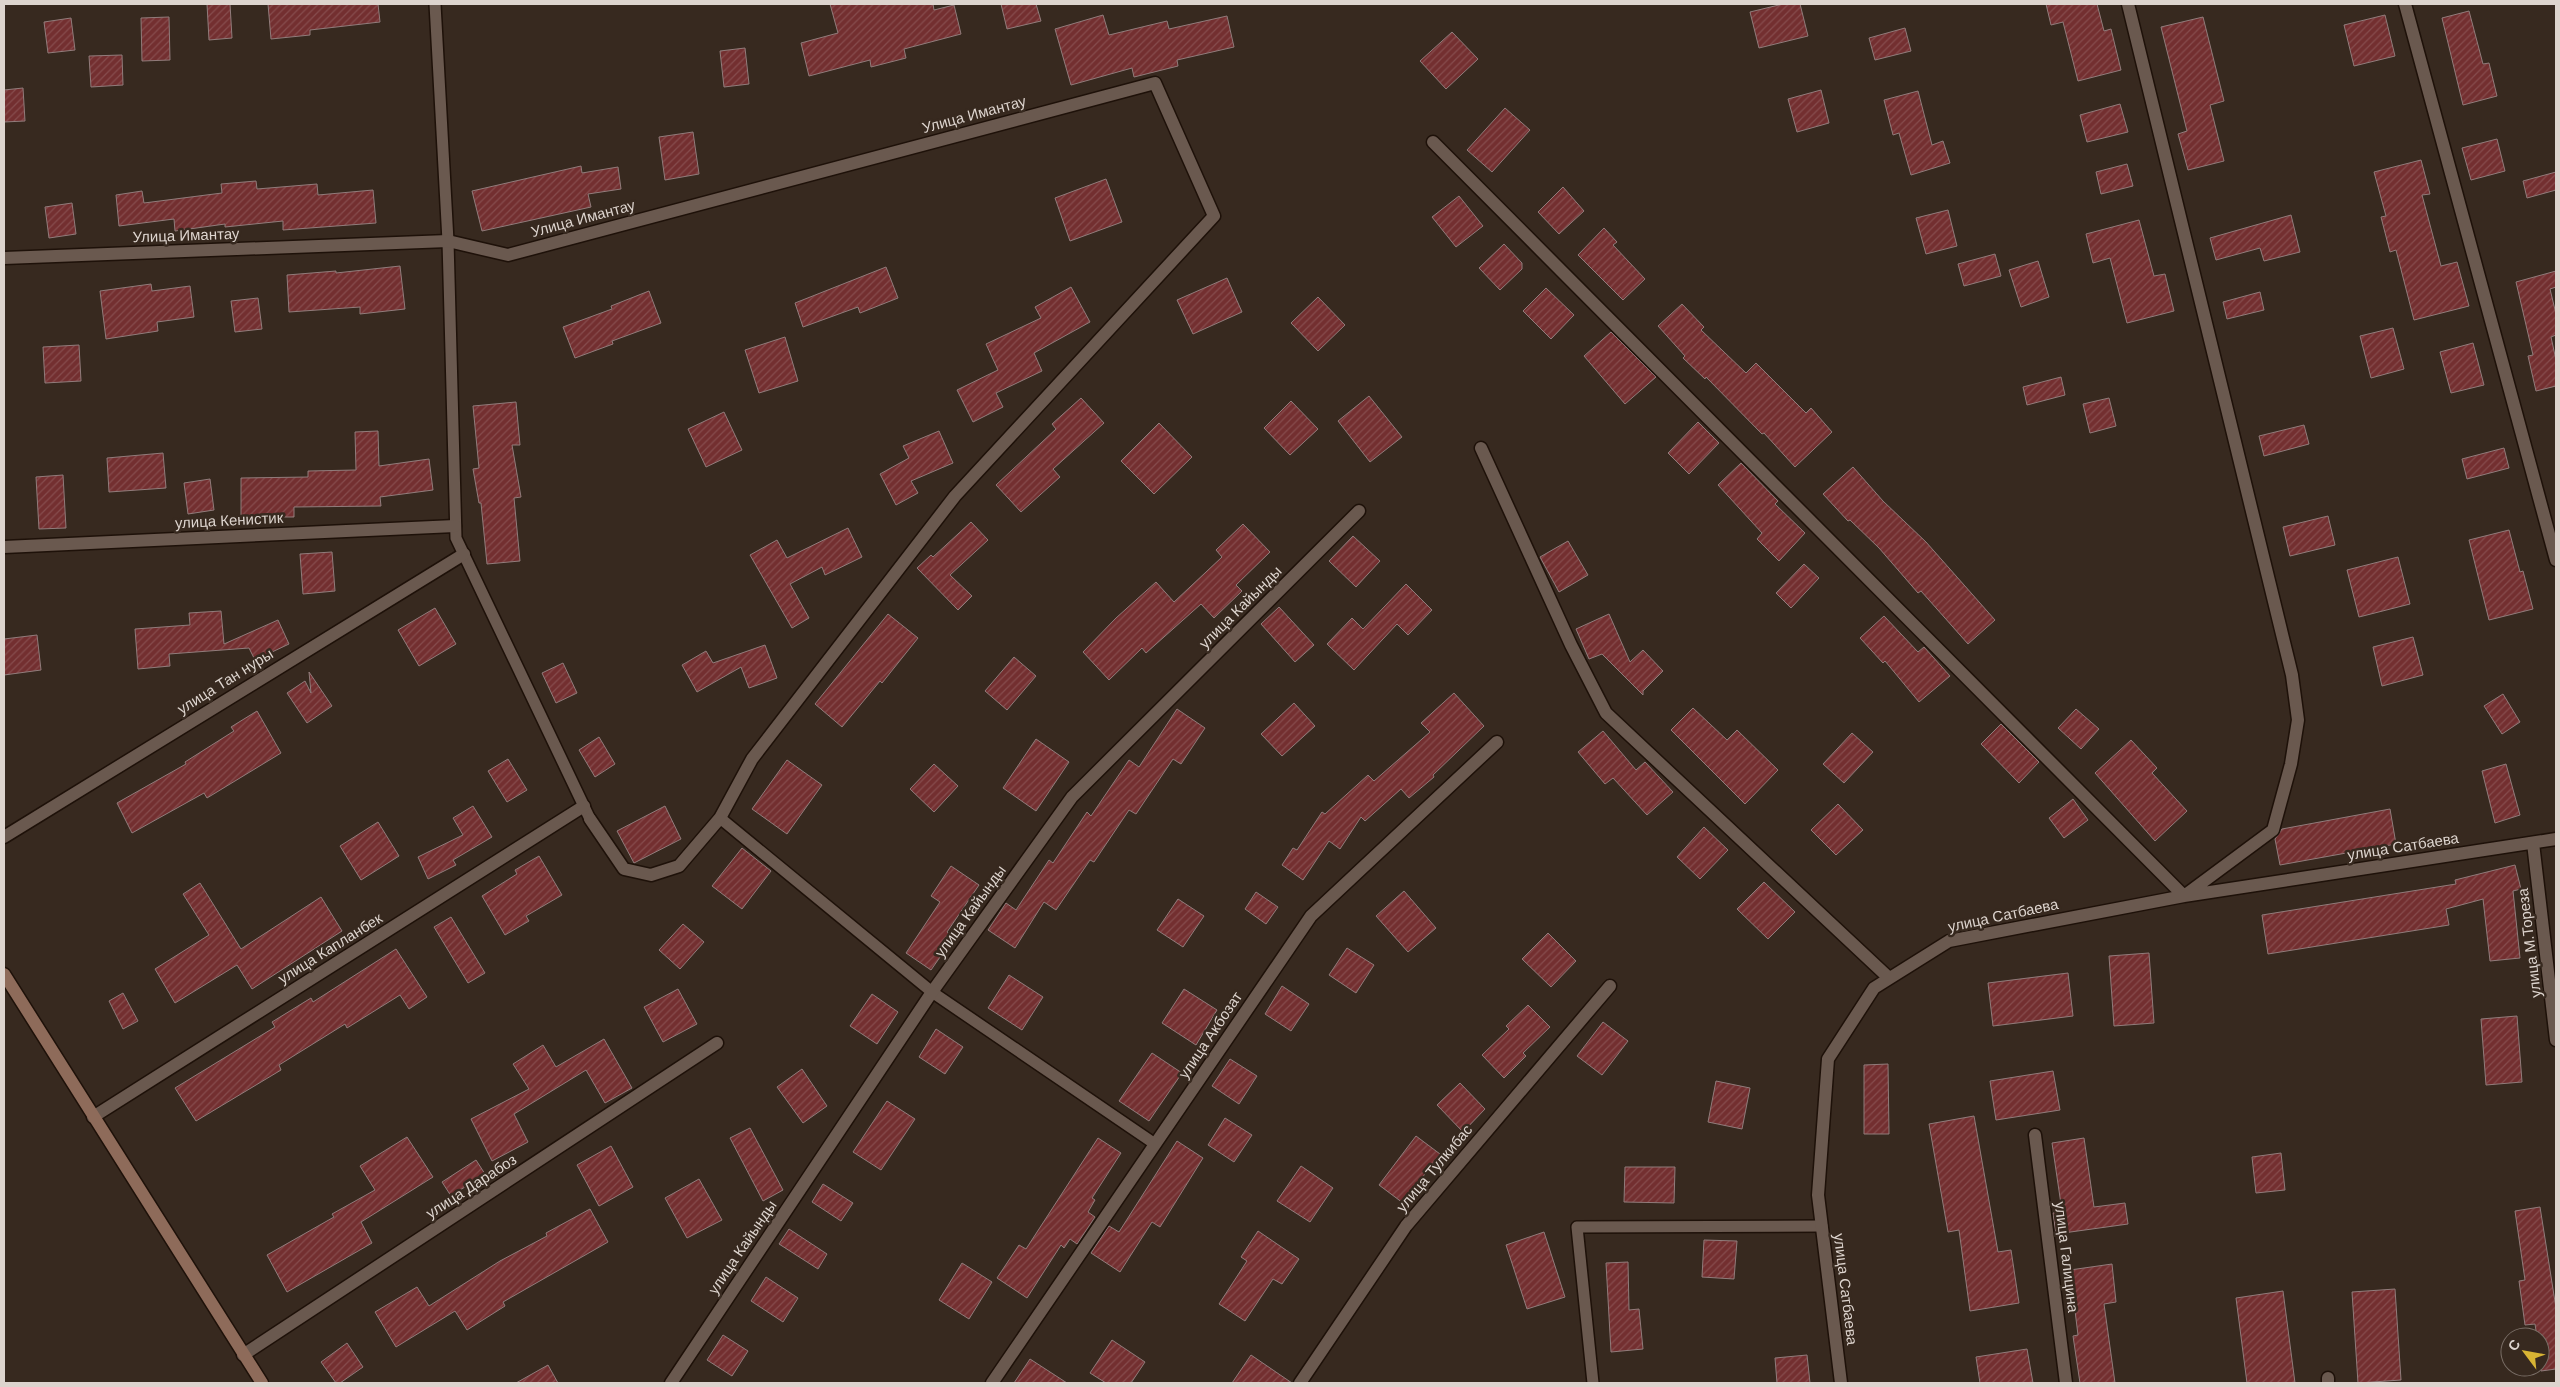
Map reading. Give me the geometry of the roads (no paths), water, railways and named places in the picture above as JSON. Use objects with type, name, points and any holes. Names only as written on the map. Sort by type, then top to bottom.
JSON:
[{"type":"street","points":[[1433,142],[2184,896],[2273,830],[2291,764],[2298,720],[2292,675],[2128,4]]},
{"type":"street","points":[[2405,4],[2556,560]]},
{"type":"street","name":"Улица Имантау","points":[[4,258],[448,241],[508,255],[1155,83],[1214,216],[955,496],[752,759],[720,818]]},
{"type":"street","points":[[1481,448],[1571,645],[1606,713],[1889,978]]},
{"type":"street","name":"улица Кайынды","points":[[671,1383],[932,992],[1072,797],[1359,511]]},
{"type":"street","name":"улица Кенистик","points":[[4,546],[455,526]]},
{"type":"street","name":"улица Тан нуры","points":[[4,837],[464,554]]},
{"type":"street","name":"улица Акбозат","points":[[992,1383],[1311,916],[1497,742]]},
{"type":"street","name":"улица Капланбек","points":[[94,1117],[584,806]]},
{"type":"street","points":[[590,819],[624,869],[651,875],[679,866],[720,818]]},
{"type":"street","name":"улица Сатбаева","points":[[1842,1383],[1818,1195],[1828,1059],[1874,988],[1949,941],[2184,896],[2556,839]]},
{"type":"street","name":"улица М.Тореза","points":[[2534,843],[2556,1040]]},
{"type":"street","points":[[4,974],[262,1383]]},
{"type":"street","name":"улица Тулкибас","points":[[1300,1383],[1406,1226],[1610,986]]},
{"type":"street","name":"улица Дарабоз","points":[[243,1355],[717,1043]]},
{"type":"street","name":"улица Галицина","points":[[2036,1136],[2066,1383]]},
{"type":"lane","points":[[435,4],[448,241],[456,538],[590,819]]},
{"type":"lane","points":[[720,818],[932,992],[1155,1144]]},
{"type":"lane","points":[[1593,1383],[1577,1227],[1822,1226]]}]
